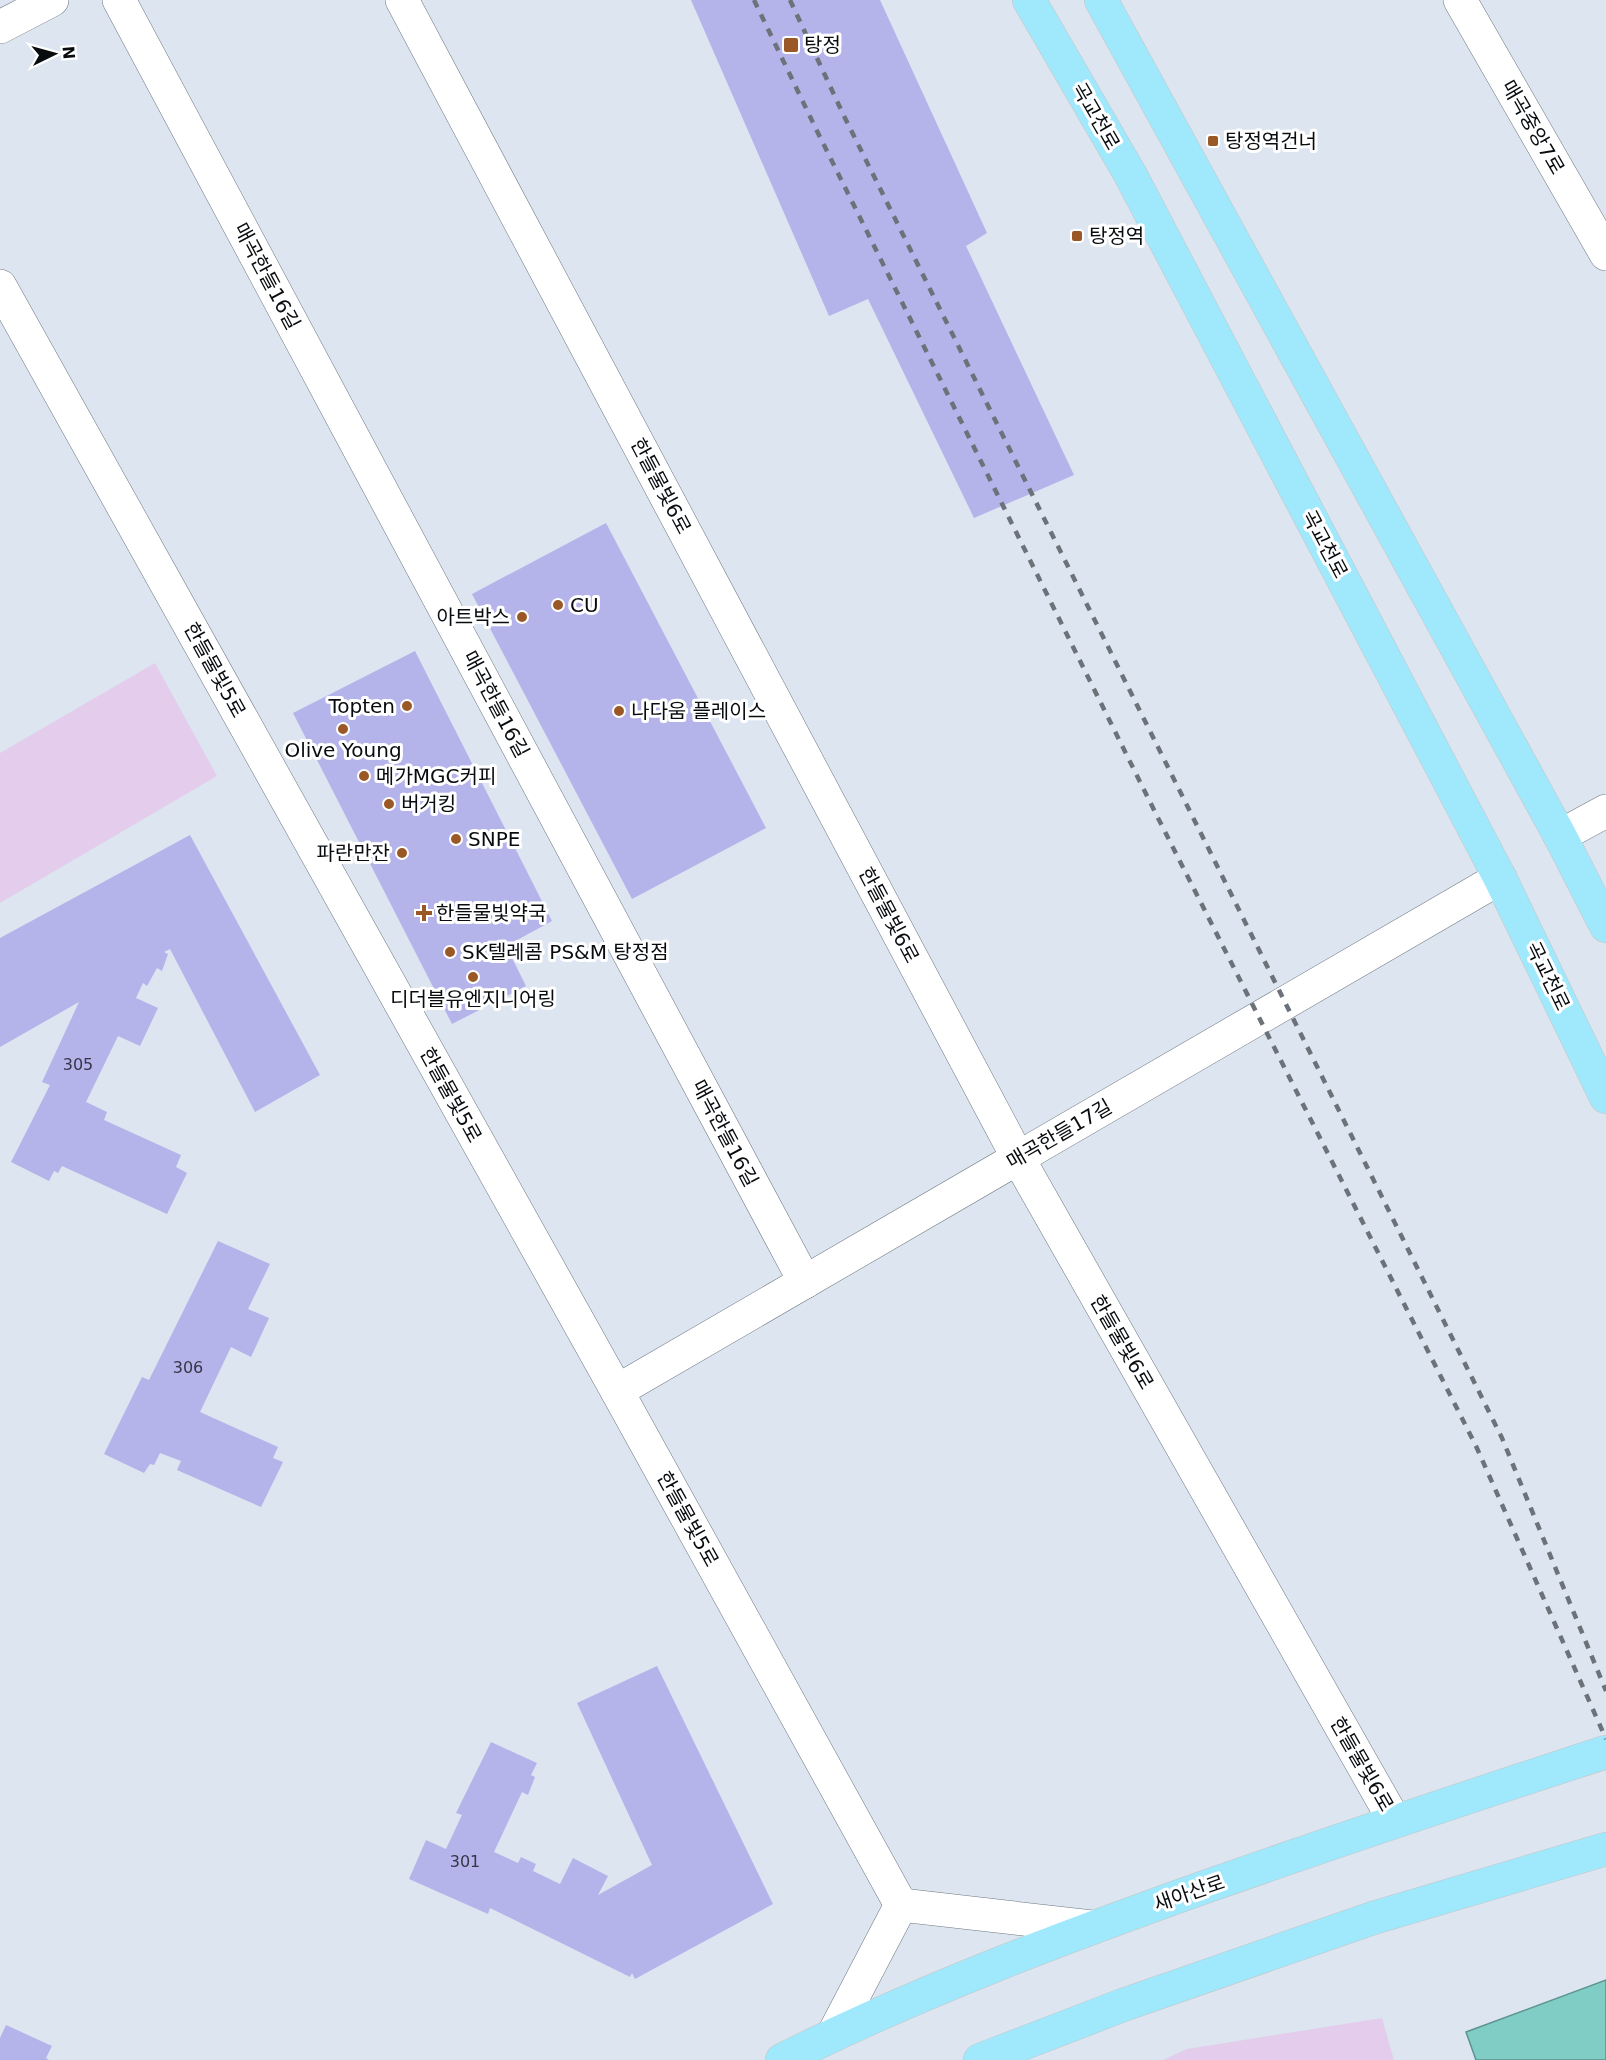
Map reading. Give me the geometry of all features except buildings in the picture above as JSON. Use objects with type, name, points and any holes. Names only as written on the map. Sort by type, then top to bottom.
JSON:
[{"type":"main road","name":"곡교천로","points":[[1029,0],[1131,174],[1500,878],[1606,1097]]},
{"type":"main road","points":[[1101,0],[1560,836],[1606,926]]},
{"type":"main road","name":"새아산로","points":[[782,2060],[955,1980],[1092,1927],[1394,1820],[1606,1752]]},
{"type":"main road","points":[[980,2060],[1123,2005],[1373,1918],[1606,1849]]},
{"type":"street","points":[[0,27],[52,0]]},
{"type":"street","name":"매곡한들16길","points":[[119,0],[805,1282]]},
{"type":"street","name":"한들물빛6로","points":[[402,0],[1018,1158],[1394,1820]]},
{"type":"street","name":"매곡중앙7로","points":[[1460,0],[1606,254]]},
{"type":"street","name":"한들물빛5로","points":[[0,286],[901,1905]]},
{"type":"street","points":[[1560,836],[1606,811]]},
{"type":"street","name":"매곡한들17길","points":[[617,1391],[1500,878]]},
{"type":"street","points":[[833,2035],[901,1905],[1092,1927]]},
{"type":"shaded area","points":[[155,663],[217,776],[0,903],[0,753]]},
{"type":"shaded area","points":[[1606,1980],[1606,2060],[1476,2060],[1466,2032]]},
{"type":"shaded area","points":[[1382,2018],[1394,2060],[1163,2060],[1187,2049]]},
{"type":"railway","points":[[754,0],[1156,814],[1476,1446],[1606,1739]]},
{"type":"railway","points":[[790,0],[843,114],[1502,1438],[1606,1691]]},
{"type":"place","name":"탕정","points":[[791,45]]},
{"type":"place","name":"탕정역건너","points":[[1213,141]]},
{"type":"place","name":"탕정역","points":[[1077,236]]},
{"type":"place","name":"CU","points":[[558,605]]},
{"type":"place","name":"아트박스","points":[[522,617]]},
{"type":"place","name":"Topten","points":[[407,706]]},
{"type":"place","name":"나다움 플레이스","points":[[619,711]]},
{"type":"place","name":"Olive Young","points":[[343,729]]},
{"type":"place","name":"메가MGC커피","points":[[364,776]]},
{"type":"place","name":"버거킹","points":[[389,804]]},
{"type":"place","name":"SNPE","points":[[456,839]]},
{"type":"place","name":"파란만잔","points":[[402,853]]},
{"type":"place","name":"한들물빛약국","points":[[424,913]]},
{"type":"place","name":"SK텔레콤 PS&M 탕정점","points":[[450,952]]},
{"type":"place","name":"디더블유엔지니어링","points":[[473,977]]}]
